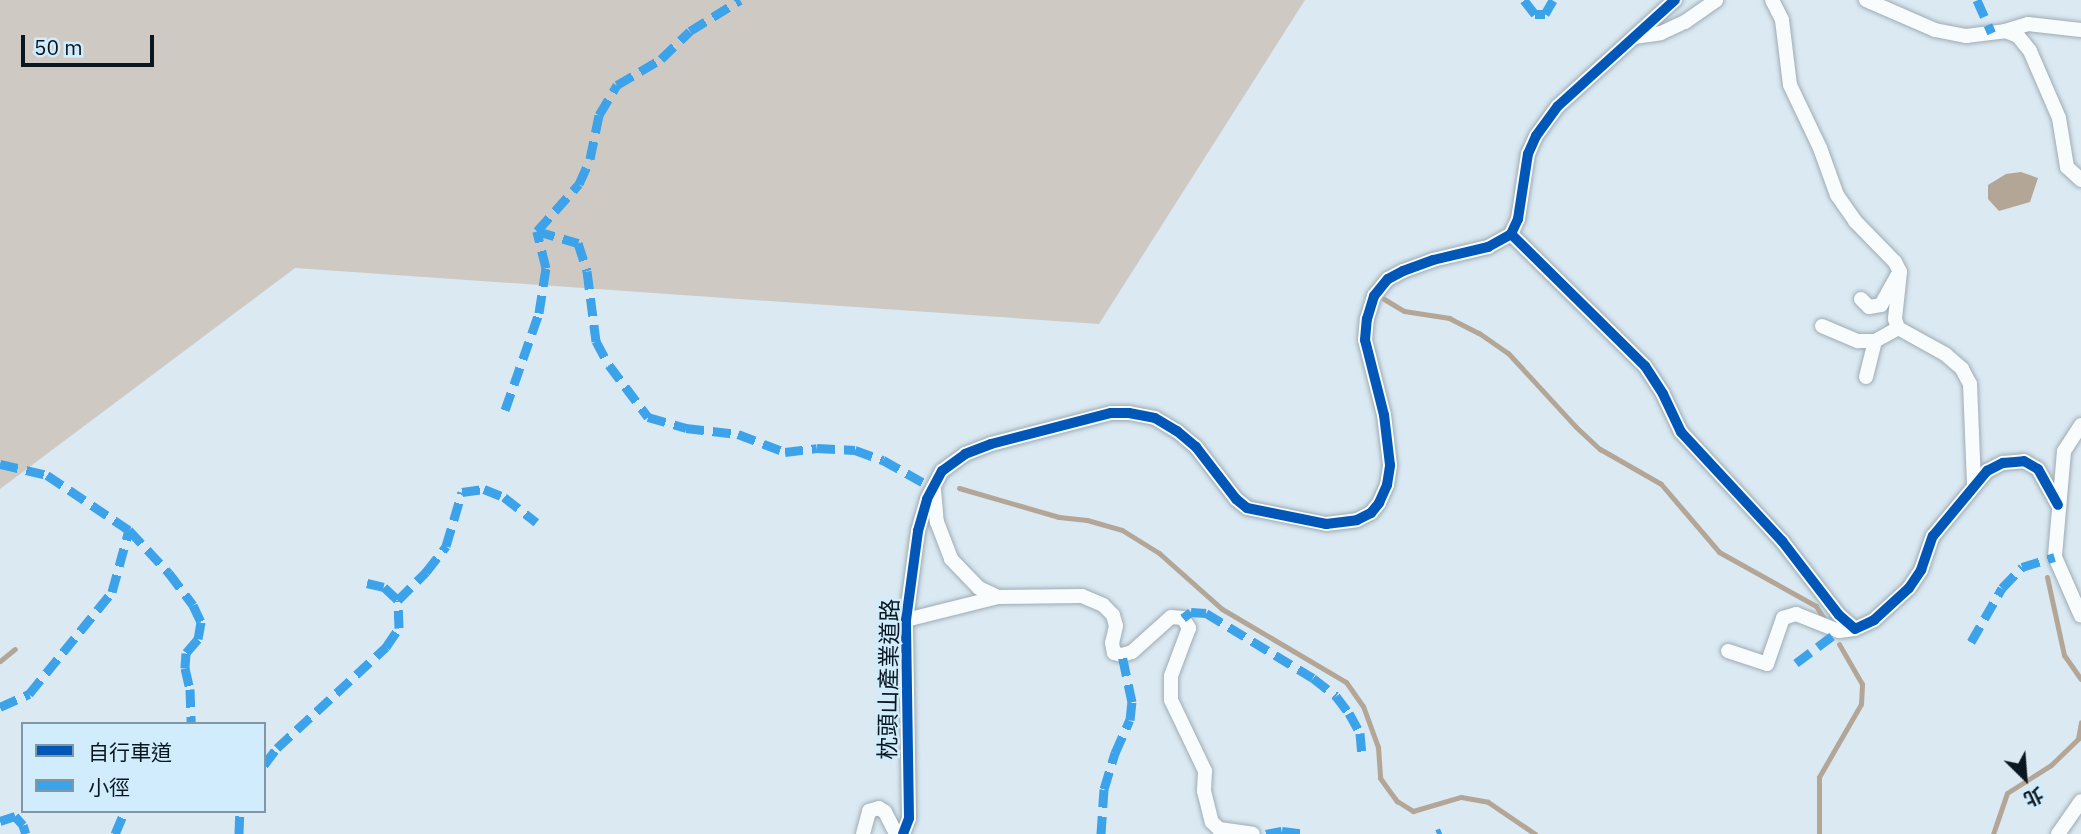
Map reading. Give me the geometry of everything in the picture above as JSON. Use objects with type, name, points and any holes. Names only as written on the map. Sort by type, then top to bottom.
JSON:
[{"type":"street","points":[[1675,0],[1558,106],[1536,136],[1528,154],[1518,219],[1511,234],[1645,366],[1663,394],[1681,432],[1782,541],[1839,615],[1855,629]]},
{"type":"street","points":[[1634,37],[1661,33],[1685,22],[1716,0]]},
{"type":"street","points":[[1772,0],[1782,20],[1790,85],[1820,148],[1837,195],[1855,221],[1895,262],[1900,272],[1895,319],[1898,328],[1945,354],[1962,369],[1969,384],[1974,485]]},
{"type":"street","points":[[1866,0],[1936,30],[1966,36],[2005,32],[2028,24],[2081,30]]},
{"type":"street","points":[[2005,32],[2018,36],[2030,51],[2059,118],[2067,167],[2081,180]]},
{"type":"street","name":"枕頭山產業道路","points":[[903,834],[909,818],[906,620],[918,531],[942,471],[965,454],[1111,413],[1129,413],[1155,418],[1177,430],[1196,447],[1236,499],[1247,508],[1326,524],[1357,520],[1379,503],[1390,464],[1384,415],[1366,340],[1367,319],[1374,296],[1388,279],[1403,271],[1433,260],[1488,247],[1511,234]]},
{"type":"street","points":[[1861,299],[1869,307],[1881,305],[1900,272]]},
{"type":"street","points":[[1822,326],[1858,341],[1875,341],[1898,328]]},
{"type":"street","points":[[1866,377],[1875,341]]},
{"type":"street","points":[[2081,425],[2064,452],[2055,556],[2081,616]]},
{"type":"street","points":[[1728,651],[1767,664],[1783,618],[1796,614],[1839,631],[1855,629],[1874,620],[1909,588],[1922,570],[1933,536],[1974,485],[1987,471],[2003,463],[2024,461],[2038,469],[2058,505]]},
{"type":"street","points":[[933,488],[937,522],[951,559],[979,588],[998,597]]},
{"type":"street","points":[[906,620],[998,597],[1082,596],[1102,604],[1114,615],[1116,625],[1112,643],[1114,653],[1122,656],[1132,652],[1171,617],[1183,618],[1189,628],[1171,676],[1171,699],[1181,726],[1202,765],[1207,808],[1212,822],[1219,830],[1253,834]]},
{"type":"street","points":[[2058,834],[2081,801]]},
{"type":"street","points":[[863,834],[869,811],[880,808],[885,812],[896,834]]},
{"type":"shaded area","points":[[0,0],[1305,0],[1099,324],[295,268],[0,489]]},
{"type":"shaded area","points":[[2021,172],[2038,178],[2030,202],[1999,211],[1988,199],[1988,185],[2006,174]]},
{"type":"waterway","points":[[1384,299],[1404,311],[1449,318],[1479,333],[1508,353],[1576,427],[1600,449],[1661,484],[1719,552],[1816,606],[1826,622]]},
{"type":"waterway","points":[[959,488],[1059,517],[1087,520],[1122,530],[1159,553],[1222,609],[1346,682],[1363,706],[1378,747],[1380,778],[1397,801],[1413,811],[1461,797],[1488,802],[1535,834]]},
{"type":"waterway","points":[[2047,577],[2064,655],[2081,679]]},
{"type":"waterway","points":[[1819,834],[1819,777],[1861,704],[1862,684],[1839,644]]},
{"type":"waterway","points":[[0,661],[15,649]]},
{"type":"waterway","points":[[1993,834],[2007,793],[2051,765],[2078,739],[2081,722]]},
{"type":"marked path","points":[[505,410],[539,313],[546,268],[537,231],[579,184],[590,159],[599,115],[617,85],[661,59],[690,31],[740,0]]},
{"type":"marked path","points":[[1524,0],[1535,14],[1545,14],[1553,0]]},
{"type":"marked path","points":[[1977,0],[1992,33]]},
{"type":"marked path","points":[[537,231],[578,243],[587,271],[596,341],[609,365],[648,417],[686,428],[738,434],[785,452],[817,448],[855,450],[883,460],[933,488]]},
{"type":"marked path","points":[[0,464],[47,475],[129,530],[169,573],[193,605],[201,622],[198,639],[186,653],[191,722]]},
{"type":"marked path","points":[[266,762],[277,748],[386,647],[399,628],[398,600],[426,572],[446,546],[462,492],[484,489],[504,497],[536,522]]},
{"type":"marked path","points":[[0,707],[29,694],[112,592],[129,530]]},
{"type":"marked path","points":[[1971,642],[2002,588],[2022,567],[2055,557]]},
{"type":"marked path","points":[[367,583],[384,587],[398,600]]},
{"type":"marked path","points":[[1183,618],[1191,612],[1206,613],[1313,678],[1336,696],[1349,713],[1360,733],[1362,754]]},
{"type":"marked path","points":[[1796,663],[1839,631]]},
{"type":"marked path","points":[[1101,834],[1104,789],[1115,753],[1130,720],[1132,702],[1122,655]]},
{"type":"marked path","points":[[115,834],[124,813]]},
{"type":"marked path","points":[[239,834],[240,813]]},
{"type":"marked path","points":[[0,821],[15,816],[23,825],[26,834]]},
{"type":"marked path","points":[[1266,834],[1282,831],[1306,834]]},
{"type":"marked path","points":[[1437,834],[1442,832]]},
{"type":"cycle path","points":[[903,834],[909,818],[906,620],[918,531],[927,499],[942,471],[965,454],[991,444],[1111,413],[1129,413],[1155,418],[1177,431],[1196,447],[1236,499],[1247,508],[1326,524],[1357,520],[1371,513],[1387,485],[1390,465],[1384,415],[1365,340],[1367,319],[1374,296],[1388,279],[1403,271],[1433,260],[1488,247],[1511,234],[1518,219],[1528,154],[1536,136],[1558,106],[1675,0]]},
{"type":"cycle path","points":[[1511,234],[1645,366],[1663,394],[1681,432],[1782,541],[1839,615],[1855,629],[1874,620],[1909,588],[1921,570],[1933,536],[1987,471],[2003,463],[2024,461],[2038,469],[2058,505]]}]
